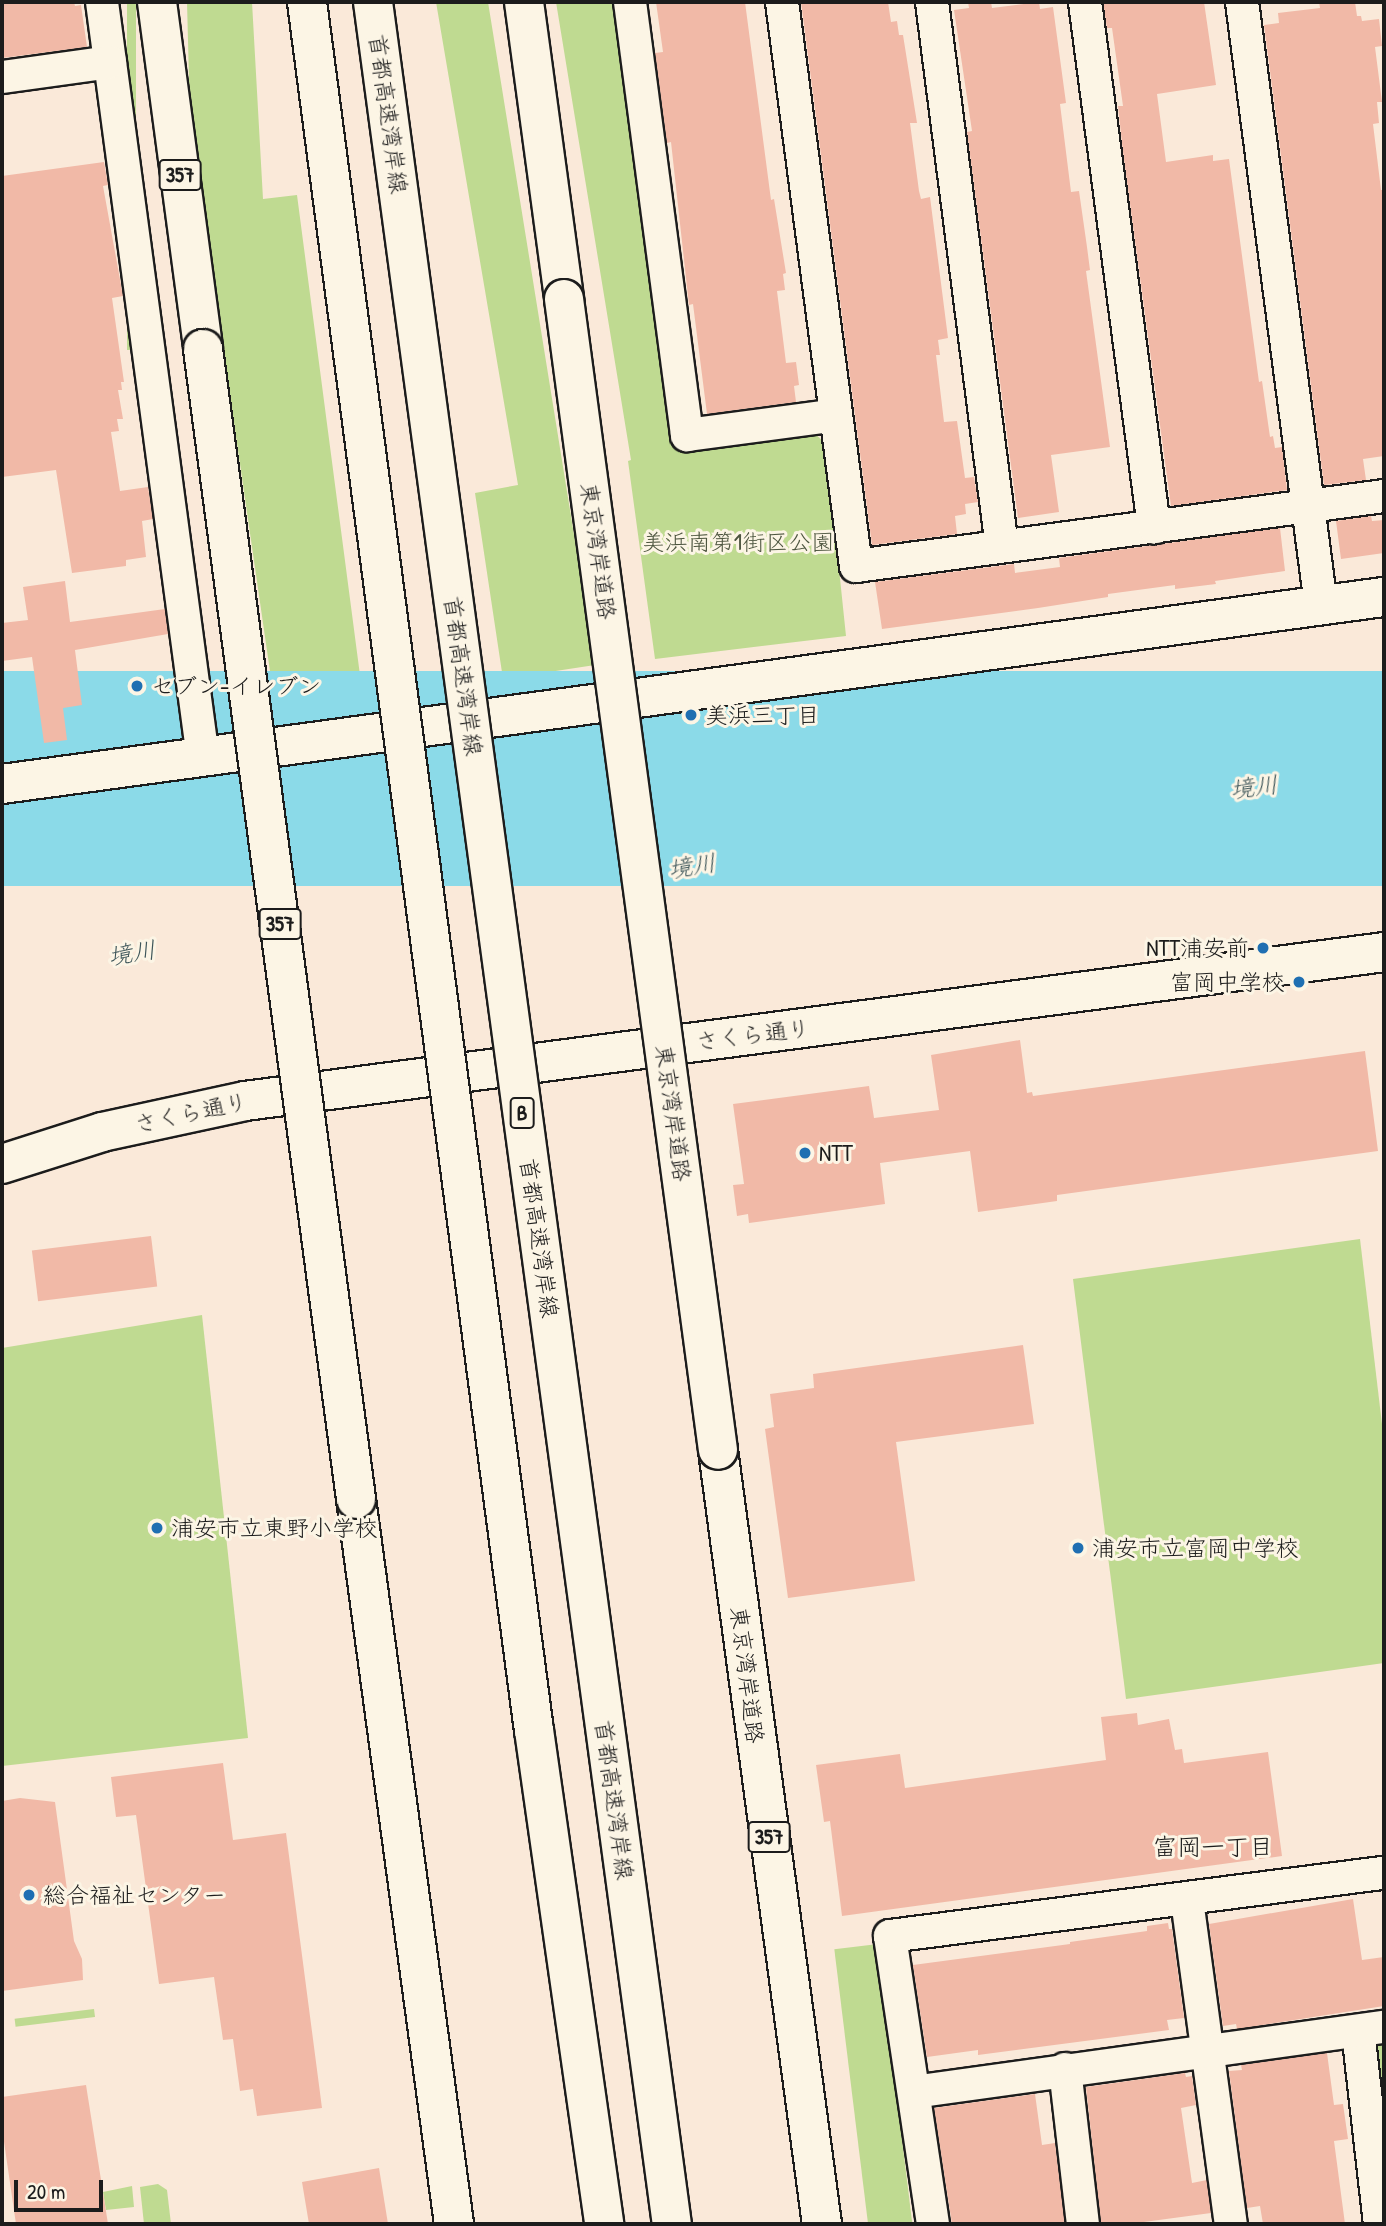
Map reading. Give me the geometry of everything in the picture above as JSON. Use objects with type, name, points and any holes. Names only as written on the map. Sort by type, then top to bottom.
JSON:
[{"type":"main road","name":"357","points":[[157,2],[454,2224]]},
{"type":"main road","points":[[165,62],[166,2]]},
{"type":"main road","points":[[307,2],[534,1730],[604,2224]]},
{"type":"main road","name":"首都高速湾岸線","points":[[373,2],[672,2224]]},
{"type":"main road","name":"東京湾岸道路","points":[[524,2],[822,2224]]},
{"type":"main road","points":[[2,784],[1384,597]]},
{"type":"main road","name":"さくら通り","points":[[2,1164],[102,1132],[245,1101],[1383,959]]},
{"type":"street","points":[[102,2],[204,758]]},
{"type":"street","points":[[630,2],[687,435],[836,415]]},
{"type":"street","points":[[782,2],[856,566],[1384,496]]},
{"type":"street","points":[[932,2],[1002,547]]},
{"type":"street","points":[[1085,2],[1154,527]]},
{"type":"street","points":[[1242,2],[1321,605]]},
{"type":"street","points":[[2,76],[110,62]]},
{"type":"street","points":[[933,2224],[890,1936],[1384,1873]]},
{"type":"street","points":[[1187,1900],[1231,2224]]},
{"type":"street","points":[[914,2092],[1065,2069],[1371,2029],[1381,2223]]},
{"type":"street","points":[[1065,2069],[1083,2224]]},
{"type":"green space","points":[[127,2],[136,2],[136,350],[127,350]]},
{"type":"green space","points":[[187,2],[252,2],[263,199],[297,195],[363,698],[276,713],[190,118]]},
{"type":"green space","points":[[436,2],[488,2],[595,665],[503,679],[475,493],[518,485]]},
{"type":"green space","name":"美浜南第1街区公園","points":[[556,2],[631,2],[696,450],[812,431],[826,444],[846,636],[655,659],[628,461],[631,460]]},
{"type":"green space","points":[[1360,1239],[1384,1441],[1384,1663],[1126,1699],[1073,1279]]},
{"type":"green space","points":[[202,1315],[248,1738],[2,1766],[2,1348]]},
{"type":"green space","points":[[878,1944],[912,2224],[868,2224],[834,1949]]},
{"type":"green space","points":[[94,2009],[95,2017],[16,2027],[15,2019]]},
{"type":"green space","points":[[1384,2042],[1384,2135],[1372,2054],[1380,2043]]},
{"type":"green space","points":[[158,2184],[167,2190],[171,2224],[144,2224],[140,2187]]},
{"type":"green space","points":[[132,2186],[134,2207],[106,2210],[103,2192]]},
{"type":"water","name":"境川","points":[[2,671],[1384,671],[1384,886],[2,886]]},
{"type":"building","points":[[2,2],[74,2],[75,6],[81,5],[87,47],[2,58]]},
{"type":"building","points":[[656,2],[745,2],[771,200],[774,199],[786,273],[783,274],[785,290],[777,291],[786,363],[796,362],[799,385],[794,386],[796,402],[707,414],[693,304],[689,305],[671,142],[667,143],[655,53],[663,52]]},
{"type":"building","points":[[801,2],[888,2],[891,22],[897,21],[899,35],[903,35],[917,123],[910,123],[919,191],[921,199],[930,197],[948,338],[938,340],[940,355],[936,355],[944,422],[957,421],[965,478],[974,477],[978,502],[965,504],[966,514],[955,516],[957,534],[872,545]]},
{"type":"building","points":[[968,2],[991,2],[992,8],[1039,2],[1040,9],[1053,7],[1066,103],[1060,104],[1071,192],[1079,191],[1090,270],[1086,271],[1110,447],[1051,455],[1059,512],[1018,518],[967,132],[972,131],[954,10],[969,8]]},
{"type":"building","points":[[1103,2],[1204,2],[1216,85],[1157,94],[1166,162],[1213,155],[1213,161],[1229,159],[1259,382],[1262,381],[1270,437],[1273,436],[1275,448],[1282,447],[1287,490],[1171,506],[1123,152],[1118,106],[1123,106],[1112,28],[1107,28]]},
{"type":"building","points":[[1319,2],[1355,2],[1357,16],[1361,16],[1362,21],[1379,19],[1382,46],[1375,47],[1382,102],[1377,102],[1379,123],[1373,124],[1381,190],[1384,190],[1384,456],[1363,459],[1366,480],[1324,485],[1264,25],[1279,23],[1278,13],[1320,8]]},
{"type":"building","points":[[104,162],[108,185],[103,186],[123,296],[112,298],[124,382],[121,382],[122,390],[118,390],[123,419],[117,419],[119,431],[111,432],[120,491],[148,487],[153,519],[142,521],[146,557],[126,560],[126,566],[72,573],[56,470],[2,477],[2,176]]},
{"type":"building","points":[[1371,516],[1372,521],[1384,520],[1384,553],[1341,559],[1336,521]]},
{"type":"building","points":[[1280,528],[1285,571],[1215,581],[1216,584],[1175,589],[1175,585],[1108,594],[1108,597],[1038,608],[882,629],[875,582],[1014,564],[1015,573],[1060,567],[1059,558]]},
{"type":"building","points":[[65,581],[70,622],[165,609],[168,634],[75,650],[82,705],[63,708],[67,740],[44,743],[32,657],[2,661],[2,623],[28,620],[23,587]]},
{"type":"building","points":[[1020,1040],[1027,1093],[1032,1092],[1033,1096],[1365,1051],[1378,1151],[1057,1195],[1057,1201],[978,1212],[970,1151],[880,1163],[885,1204],[749,1223],[748,1214],[737,1216],[733,1185],[744,1184],[733,1104],[869,1086],[874,1118],[939,1110],[931,1055]]},
{"type":"building","points":[[151,1236],[157,1287],[38,1301],[32,1251]]},
{"type":"building","points":[[1023,1345],[1034,1424],[896,1442],[915,1581],[788,1598],[765,1429],[774,1427],[770,1394],[814,1388],[813,1374]]},
{"type":"building","points":[[1137,1713],[1138,1725],[1169,1719],[1175,1750],[1182,1749],[1184,1763],[1268,1752],[1282,1856],[842,1916],[830,1821],[824,1822],[816,1765],[900,1754],[905,1788],[1106,1760],[1101,1717]]},
{"type":"building","points":[[223,1763],[233,1840],[286,1833],[322,2108],[257,2116],[253,2089],[240,2091],[233,2039],[223,2040],[214,1977],[159,1984],[136,1815],[116,1817],[111,1777]]},
{"type":"building","name":"総合福祉センター","points":[[20,1798],[55,1802],[74,1941],[82,1959],[83,1980],[2,1991],[2,1801]]},
{"type":"building","points":[[1353,1899],[1362,1960],[1384,1957],[1384,2006],[1237,2029],[1236,2024],[1223,2026],[1209,1924]]},
{"type":"building","points":[[1168,1923],[1169,1929],[1172,1929],[1184,2018],[1167,2020],[1169,2030],[978,2055],[978,2050],[927,2057],[913,1965],[1070,1944],[1147,1931],[1147,1926]]},
{"type":"building","points":[[1327,2053],[1334,2105],[1343,2104],[1348,2139],[1334,2141],[1345,2224],[1263,2224],[1260,2206],[1247,2208],[1229,2071],[1242,2070],[1241,2065]]},
{"type":"building","points":[[1185,2073],[1186,2077],[1192,2076],[1196,2105],[1181,2108],[1192,2183],[1207,2180],[1211,2213],[1129,2224],[1101,2224],[1086,2087]]},
{"type":"building","points":[[86,2085],[108,2224],[16,2224],[2,2128],[2,2097]]},
{"type":"building","points":[[1035,2094],[1042,2145],[1055,2143],[1065,2224],[952,2224],[934,2108]]},
{"type":"building","points":[[379,2168],[388,2224],[309,2224],[302,2182]]},
{"type":"place","name":"セブン-イレブン","points":[[137,686]]},
{"type":"place","name":"美浜三丁目","points":[[691,715]]},
{"type":"place","name":"NTT浦安前","points":[[1263,948]]},
{"type":"place","name":"富岡中学校","points":[[1299,982]]},
{"type":"place","name":"NTT","points":[[805,1153]]},
{"type":"place","name":"浦安市立東野小学校","points":[[157,1528]]},
{"type":"place","name":"浦安市立富岡中学校","points":[[1078,1548]]},
{"type":"place","name":"総合福祉センター","points":[[29,1895]]},
{"type":"district","name":"富岡一丁目","points":[[1213,1847]]}]
